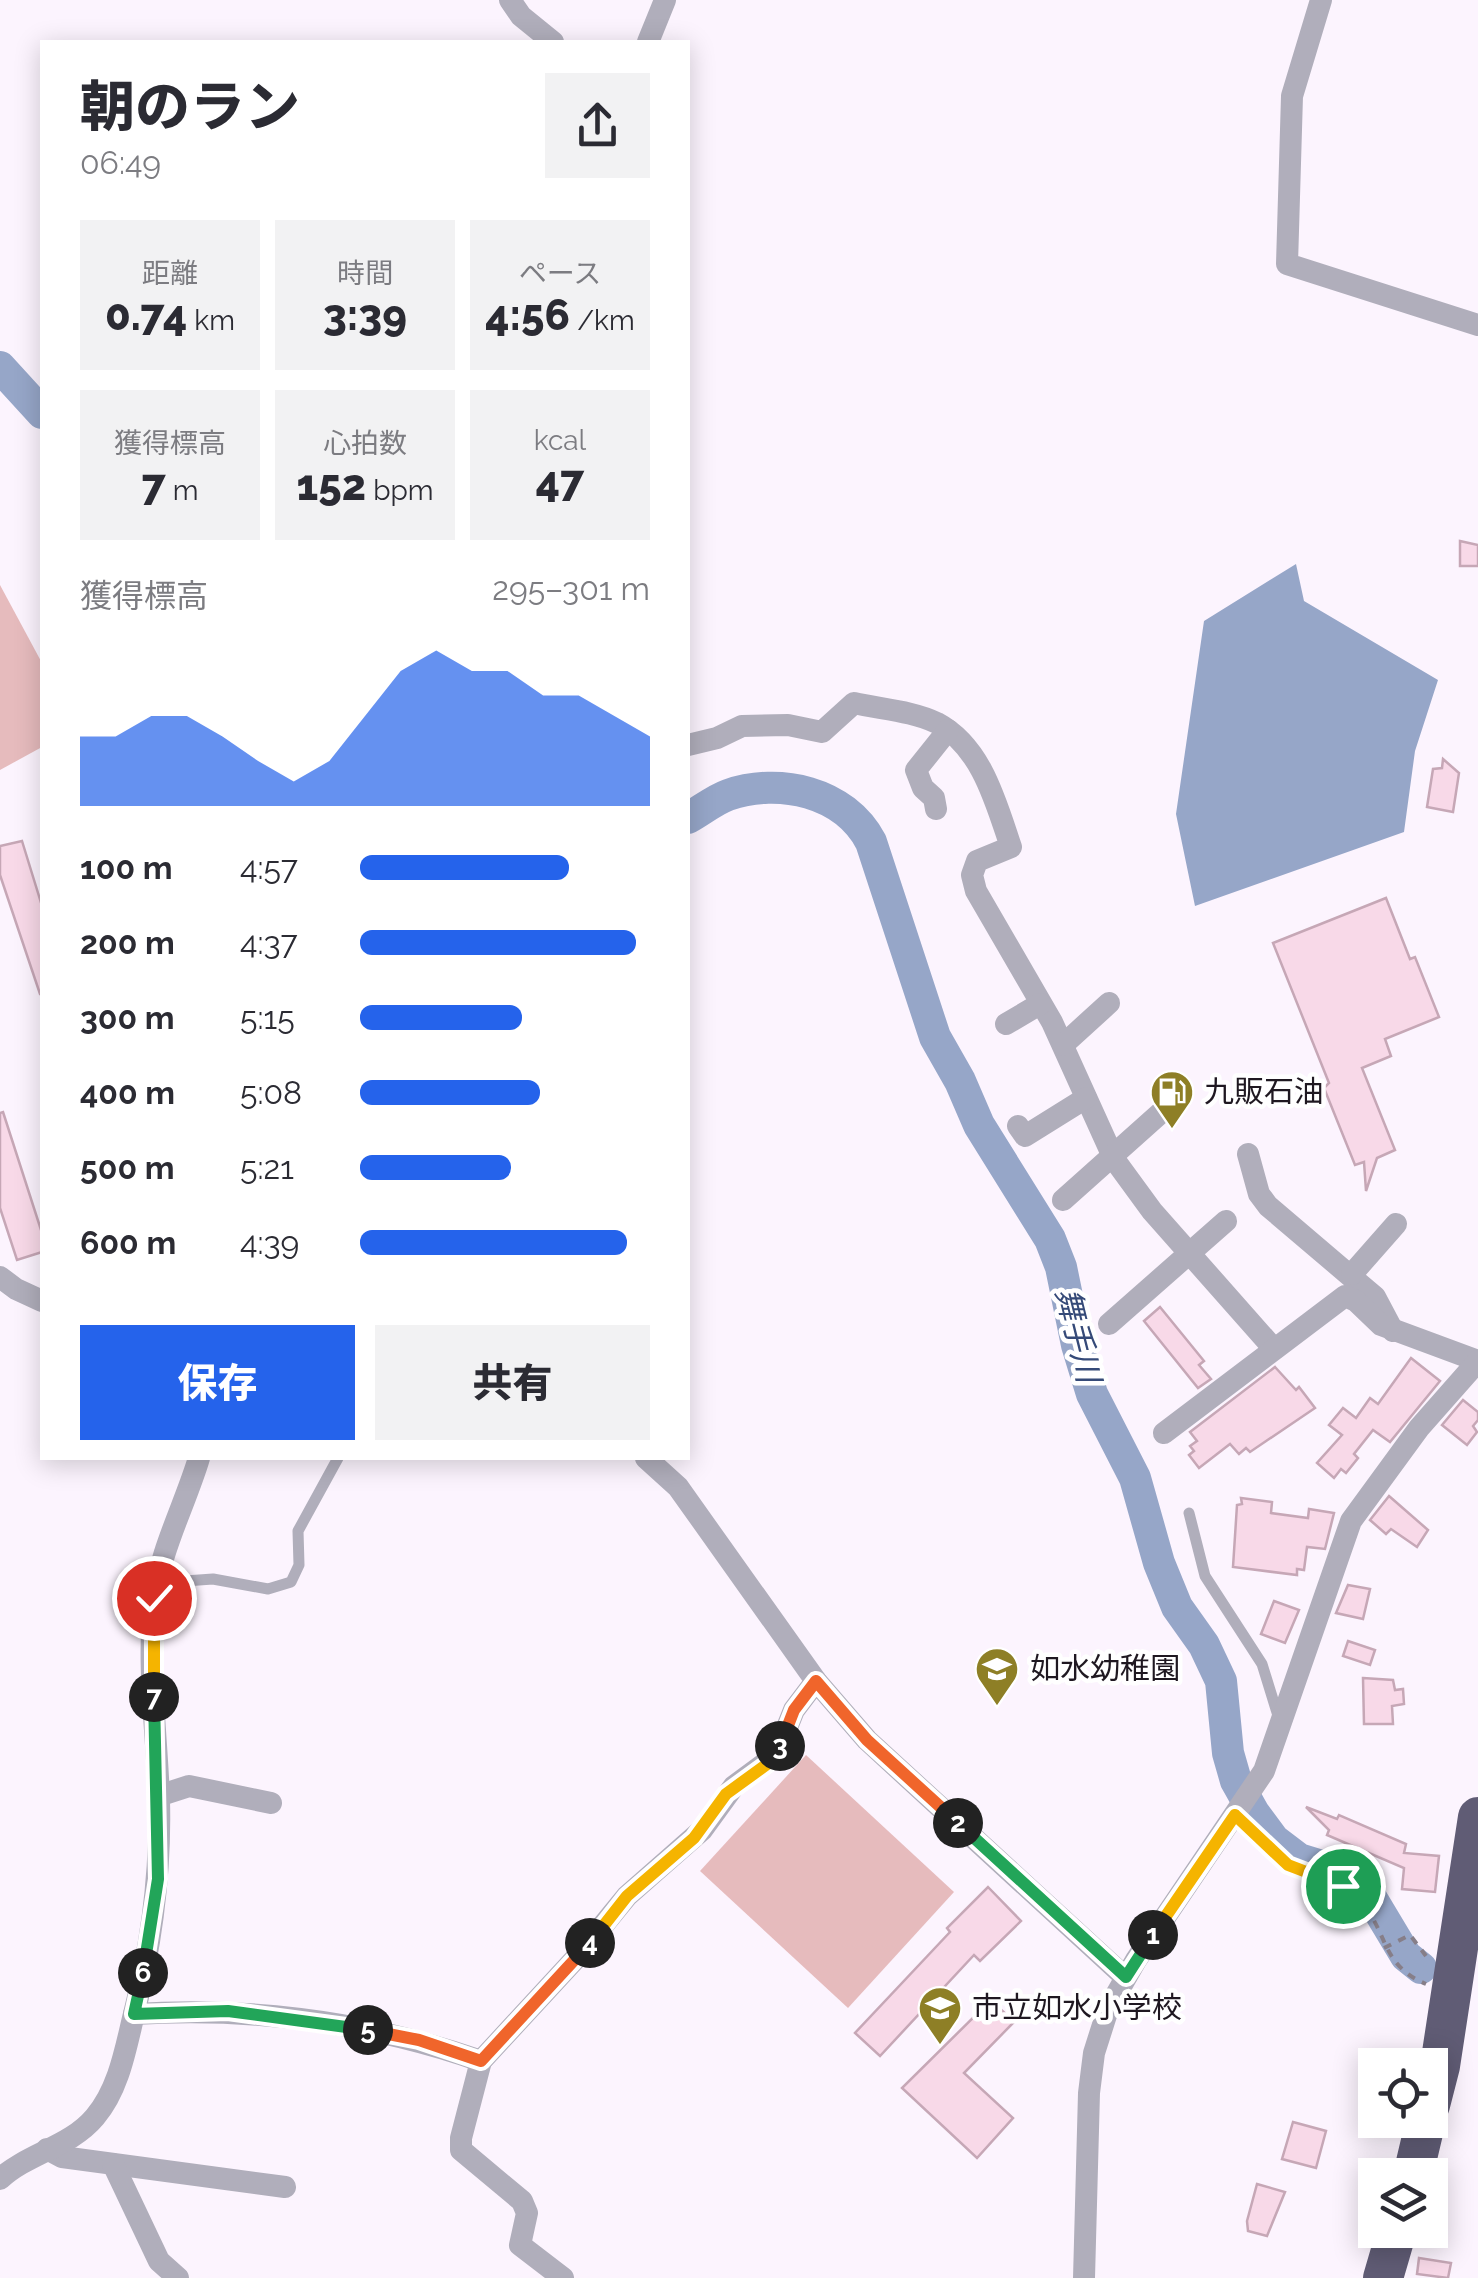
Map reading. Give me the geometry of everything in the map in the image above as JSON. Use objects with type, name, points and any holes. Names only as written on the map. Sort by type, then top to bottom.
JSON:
[{"type":"highway","points":[[1443,2048],[1478,1817]]},
{"type":"highway","points":[[1382,2278],[1391,2248]]},
{"type":"street","points":[[510,0],[521,16],[551,40]]},
{"type":"street","points":[[649,40],[665,0]]},
{"type":"street","points":[[1321,0],[1292,96],[1287,264],[1478,325]]},
{"type":"street","points":[[690,745],[742,726],[788,725],[822,732],[854,703],[923,718],[948,730],[968,749],[982,771],[1011,847],[978,862],[972,884],[1062,1044],[1113,1156],[1152,1212],[1274,1350]]},
{"type":"street","points":[[936,809],[934,798],[922,788],[916,770],[948,730]]},
{"type":"street","points":[[1062,1044],[1109,1002]]},
{"type":"street","points":[[1006,1024],[1040,1004]]},
{"type":"street","points":[[1018,1126],[1025,1136],[1086,1098]]},
{"type":"street","points":[[1064,1200],[1176,1100]]},
{"type":"street","points":[[1248,1154],[1259,1194],[1268,1206],[1352,1274],[1375,1297],[1394,1331]]},
{"type":"street","points":[[1109,1324],[1226,1221]]},
{"type":"street","points":[[1352,1274],[1396,1224]]},
{"type":"street","points":[[0,1277],[40,1300]]},
{"type":"street","points":[[1084,2278],[1089,2092],[1094,2052],[1108,2009],[1264,1770],[1352,1521],[1419,1428],[1478,1361],[1394,1331],[1371,1319],[1356,1301],[1345,1296],[1164,1433]]},
{"type":"street","points":[[0,2179],[84,2128],[106,2101],[120,2066],[156,1898],[158,1796],[152,1645],[158,1583],[199,1460]]},
{"type":"street","points":[[648,1460],[678,1487],[816,1681],[867,1740],[1126,1977]]},
{"type":"street","points":[[562,2278],[520,2246],[527,2214],[522,2201],[461,2150],[481,2061],[627,1896],[702,1830],[734,1786],[776,1755],[794,1710],[816,1681]]},
{"type":"street","points":[[158,1796],[189,1786],[272,1802]]},
{"type":"street","points":[[134,2014],[228,2011],[302,2019],[419,2040],[481,2061]]},
{"type":"street","points":[[0,2148],[21,2163]]},
{"type":"street","points":[[47,2149],[62,2156],[285,2187]]},
{"type":"street","points":[[113,2164],[159,2261],[178,2278]]},
{"type":"lane","points":[[158,1583],[213,1578],[268,1589],[291,1582],[299,1564],[298,1531],[337,1460]]},
{"type":"lane","points":[[1189,1512],[1205,1576],[1262,1664],[1280,1723]]},
{"type":"path","points":[[1235,1815],[1288,1865],[1330,1879],[1356,1898],[1367,1909],[1384,1948],[1399,1968],[1429,1985]]},
{"type":"path","points":[[1384,1948],[1410,1935]]},
{"type":"shaded area","points":[[0,585],[40,659],[40,748],[0,770]]},
{"type":"shaded area","points":[[806,1755],[954,1892],[848,2008],[700,1871]]},
{"type":"water","points":[[1296,564],[1304,601],[1438,680],[1415,751],[1404,832],[1195,906],[1176,814],[1204,621]]},
{"type":"building","points":[[1460,541],[1478,545],[1478,566],[1460,566]]},
{"type":"building","points":[[1443,759],[1459,773],[1453,812],[1427,807],[1433,769],[1442,768]]},
{"type":"building","points":[[22,841],[40,900],[40,994],[0,875],[0,846]]},
{"type":"building","points":[[1386,898],[1439,1017],[1385,1039],[1391,1056],[1362,1068],[1395,1150],[1377,1158],[1366,1191],[1364,1162],[1355,1165],[1324,1088],[1329,1083],[1273,943]]},
{"type":"building","points":[[3,1112],[40,1227],[40,1253],[17,1260],[0,1208]]},
{"type":"building","points":[[1160,1307],[1204,1361],[1199,1365],[1211,1379],[1198,1388],[1144,1321]]},
{"type":"building","points":[[1411,1358],[1440,1381],[1390,1442],[1373,1430],[1354,1454],[1358,1458],[1346,1473],[1341,1469],[1334,1478],[1317,1463],[1342,1435],[1329,1425],[1343,1408],[1356,1418],[1370,1398],[1378,1404]]},
{"type":"building","points":[[1275,1367],[1296,1390],[1299,1387],[1315,1408],[1250,1452],[1246,1448],[1239,1454],[1230,1444],[1199,1468],[1189,1455],[1194,1451],[1190,1446],[1197,1441],[1190,1432]]},
{"type":"building","points":[[1463,1400],[1478,1412],[1473,1426],[1477,1432],[1467,1445],[1442,1425]]},
{"type":"building","points":[[1389,1496],[1428,1530],[1417,1547],[1391,1529],[1386,1534],[1370,1520]]},
{"type":"building","points":[[1241,1498],[1272,1502],[1271,1513],[1308,1518],[1309,1509],[1334,1513],[1325,1549],[1307,1547],[1304,1570],[1297,1569],[1297,1575],[1233,1567],[1237,1505],[1242,1504]]},
{"type":"building","points":[[1348,1585],[1370,1589],[1363,1619],[1336,1613]]},
{"type":"building","points":[[1274,1601],[1299,1610],[1285,1643],[1261,1634]]},
{"type":"building","points":[[1348,1641],[1375,1650],[1370,1665],[1343,1656]]},
{"type":"building","points":[[1363,1678],[1393,1680],[1395,1690],[1403,1689],[1404,1704],[1392,1706],[1393,1724],[1364,1724]]},
{"type":"building","points":[[1306,1807],[1337,1819],[1339,1815],[1406,1844],[1404,1853],[1439,1856],[1435,1892],[1402,1889],[1404,1868],[1327,1835],[1329,1830]]},
{"type":"building","points":[[988,1887],[1021,1921],[980,1961],[974,1955],[880,2056],[855,2033]]},
{"type":"building","points":[[991,2000],[1014,2022],[964,2073],[1013,2118],[977,2158],[902,2088]]},
{"type":"building","points":[[1293,2122],[1326,2131],[1316,2168],[1282,2159]]},
{"type":"building","points":[[1257,2184],[1285,2192],[1267,2236],[1248,2231]]},
{"type":"building","points":[[1419,2258],[1451,2263],[1448,2278],[1417,2274]]},
{"type":"waterway","name":"舞手川","points":[[0,367],[40,411]]},
{"type":"waterway","name":"舞手川","points":[[690,817],[728,795],[768,788],[789,789],[828,800],[845,811],[871,842],[935,1037],[979,1125],[1050,1239],[1061,1267],[1092,1394],[1135,1478],[1159,1563],[1177,1607],[1204,1645],[1221,1681],[1228,1753],[1236,1781],[1274,1840],[1299,1859],[1338,1871],[1367,1891],[1406,1956],[1421,1968]]},
{"type":"place","name":"九販石油","points":[[1172,1130]]},
{"type":"place","name":"如水幼稚園","points":[[997,1707]]},
{"type":"place","name":"市立如水小学校","points":[[940,2046]]},
{"type":"route","points":[[154,1598],[158,1879],[134,2014],[208,2010],[302,2019],[419,2040],[481,2061],[627,1896],[702,1830],[734,1786],[770,1762],[794,1710],[816,1681],[867,1740],[1126,1977],[1235,1815],[1288,1865],[1343,1886]]}]
